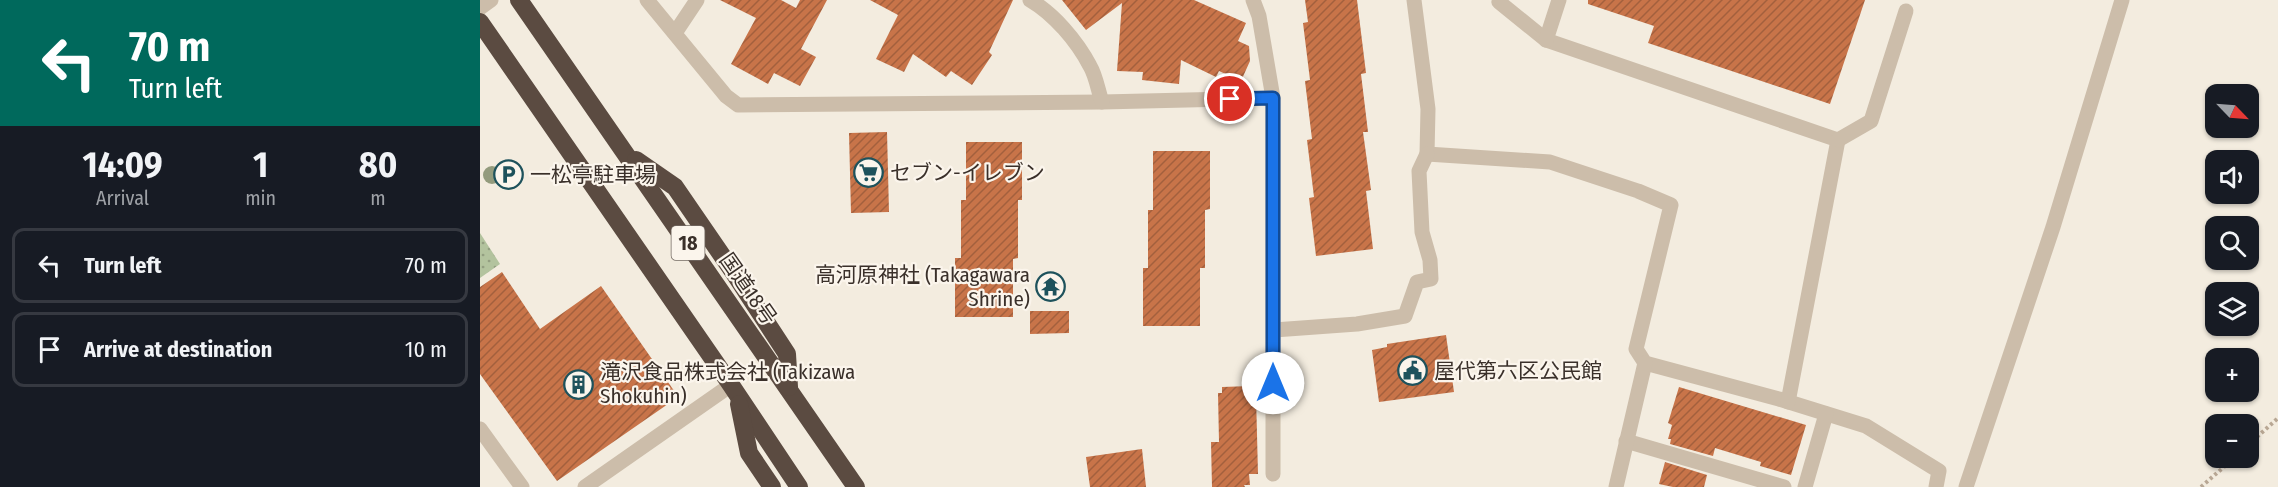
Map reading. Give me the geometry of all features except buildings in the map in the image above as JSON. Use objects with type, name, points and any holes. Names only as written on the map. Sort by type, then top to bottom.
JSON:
[{"type":"highway","name":"国道18号","points":[[519,0],[856,487]]},
{"type":"highway","name":"18","points":[[480,21],[734,390],[798,487]]},
{"type":"highway","points":[[734,390],[749,453],[772,487]]},
{"type":"street","points":[[480,8],[491,0]]},
{"type":"street","points":[[647,0],[726,96],[738,105],[1273,98]]},
{"type":"street","points":[[675,33],[697,0]]},
{"type":"street","points":[[1030,0],[1040,6],[1064,29],[1091,66],[1102,102]]},
{"type":"street","points":[[1253,0],[1259,16],[1273,98],[1273,474]]},
{"type":"street","points":[[1274,330],[1357,324],[1405,316],[1417,282],[1431,279],[1430,260],[1422,232],[1419,171],[1427,154],[1428,109],[1414,0]]},
{"type":"street","points":[[1500,0],[1499,2],[1545,40],[1838,140],[1871,121],[1906,11]]},
{"type":"street","points":[[1545,40],[1559,0]]},
{"type":"street","points":[[1966,487],[2053,227],[2122,0]]},
{"type":"street","points":[[1788,402],[1838,140]]},
{"type":"street","points":[[1427,154],[1550,162],[1671,205],[1636,350],[1645,363],[1866,426],[1939,471],[1936,487]]},
{"type":"street","points":[[1616,487],[1645,363]]},
{"type":"street","points":[[585,487],[734,390]]},
{"type":"street","points":[[1805,487],[1826,414]]},
{"type":"street","points":[[480,429],[522,487]]},
{"type":"street","points":[[1626,441],[1784,487]]},
{"type":"path","points":[[2259,435],[2278,418]]},
{"type":"path","points":[[2201,487],[2223,468]]},
{"type":"green space","points":[[480,233],[500,264],[480,278]]},
{"type":"place","name":"セブン-イレブン","points":[[869,173]]},
{"type":"place","name":"一松亭駐車場","points":[[509,175]]},
{"type":"place","name":"高河原神社 (Takagawara Shrine)","points":[[1051,287]]},
{"type":"place","name":"屋代第六区公民館","points":[[1413,371]]},
{"type":"place","name":"滝沢食品株式会社 (Takizawa Shokuhin)","points":[[579,384]]},
{"type":"route","points":[[1230,99],[1273,98],[1273,383]]}]
